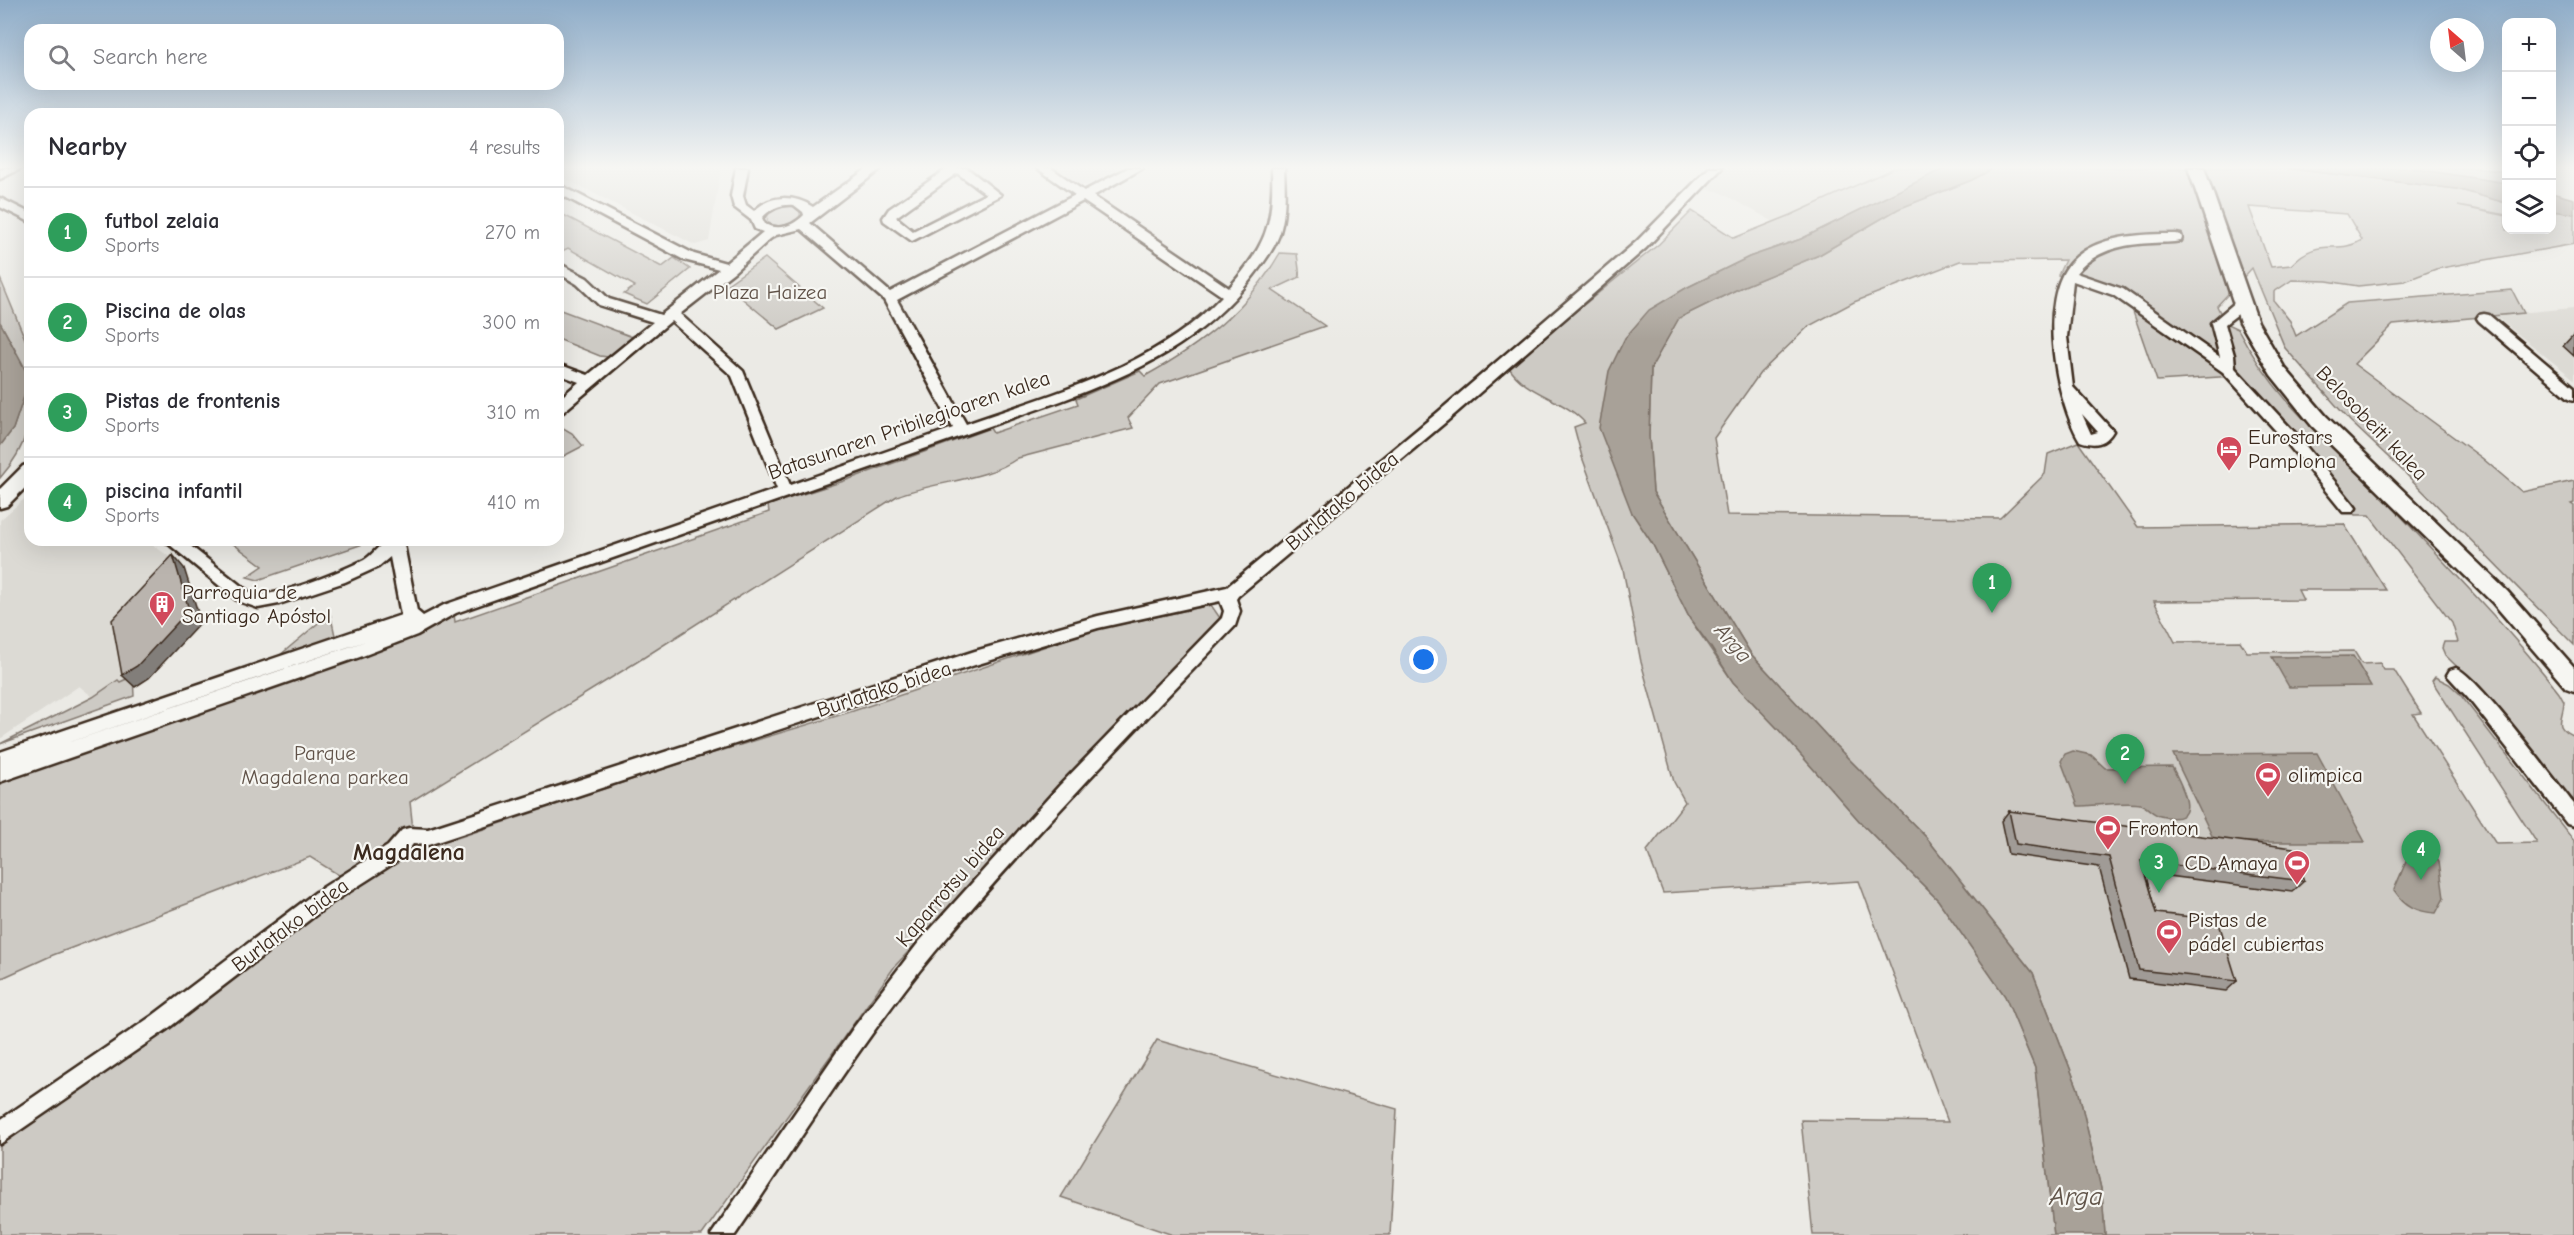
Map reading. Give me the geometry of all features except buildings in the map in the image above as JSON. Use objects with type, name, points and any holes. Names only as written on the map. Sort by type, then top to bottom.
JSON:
[{"type":"main road","name":"Belosobeiti kalea","points":[[2220,226],[2246,313],[2277,371],[2311,412],[2500,597],[2574,682]]},
{"type":"main road","name":"Belosobeiti kalea","points":[[2223,226],[2259,313],[2278,352],[2303,386],[2332,419],[2508,590],[2574,664]]},
{"type":"main road","points":[[0,501],[24,477]]},
{"type":"street","points":[[630,226],[689,256],[730,268]]},
{"type":"street","points":[[564,403],[730,268],[755,243],[761,226]]},
{"type":"street","points":[[772,226],[782,231],[793,226]]},
{"type":"street","points":[[813,226],[889,298],[962,430]]},
{"type":"street","points":[[899,226],[912,237],[934,226]]},
{"type":"street","points":[[889,298],[1027,226]]},
{"type":"street","points":[[1129,226],[1231,296]]},
{"type":"street","name":"Batasunaren Pribilegioaren kalea","points":[[0,759],[410,618],[450,609],[1102,380],[1146,360],[1181,339],[1215,314],[1254,266],[1272,235],[1274,226]]},
{"type":"street","name":"Burlatako bidea","points":[[0,1133],[159,1023],[323,898],[394,852],[409,836],[428,837],[975,658],[1098,622],[1232,592],[1442,417],[1641,245],[1660,226]]},
{"type":"street","points":[[2067,389],[2060,359],[2061,309],[2068,275],[2082,258],[2111,245],[2143,239],[2176,238]]},
{"type":"street","points":[[564,270],[582,281],[604,302],[667,317],[738,374],[785,491]]},
{"type":"street","points":[[2068,275],[2118,292],[2228,369],[2291,438],[2348,508]]},
{"type":"street","points":[[2228,369],[2233,361],[2224,326],[2246,313]]},
{"type":"street","points":[[2484,318],[2574,395]]},
{"type":"street","points":[[564,371],[590,381]]},
{"type":"street","points":[[180,546],[244,597],[258,602],[279,598],[358,571],[372,563],[390,546]]},
{"type":"street","points":[[396,546],[410,618]]},
{"type":"street","name":"Kaparrotsu bidea","points":[[722,1235],[861,1034],[926,948],[1065,791],[1228,621],[1232,611],[1228,599],[1232,592]]},
{"type":"street","name":"Batasunaren Pribilegioaren kalea","points":[[0,774],[354,652],[411,630],[450,609]]},
{"type":"street","points":[[2456,675],[2474,693],[2574,818]]},
{"type":"shaded area","points":[[657,226],[712,226],[709,241],[695,245]]},
{"type":"shaded area","points":[[2574,308],[2574,379],[2494,315]]},
{"type":"shaded area","points":[[24,499],[24,546],[154,546],[185,568],[124,632],[133,676],[120,682],[118,680],[93,697],[79,686],[0,739],[0,520]]},
{"type":"green space","points":[[564,226],[584,226],[662,267],[674,258],[690,269],[647,304],[624,294],[635,286],[568,248],[564,250]]},
{"type":"green space","points":[[1677,226],[1715,226],[1734,238],[1765,226],[1828,226],[1801,239],[1749,257],[1686,288],[1650,310],[1632,513],[1652,543],[1690,619],[1733,682],[1862,824],[1938,900],[2005,996],[2035,1068],[2054,1235],[1813,1235],[1801,1120],[1948,1122],[1859,881],[1663,893],[1647,851],[1685,802],[1674,782],[1641,662],[1623,569],[1582,457],[1574,427],[1585,423],[1566,408],[1524,384],[1508,366],[1659,244]]},
{"type":"green space","name":"CD Amaya","points":[[1869,226],[2256,226],[2271,267],[2291,265],[2301,256],[2319,248],[2344,246],[2362,240],[2354,226],[2502,226],[2502,234],[2556,234],[2556,226],[2574,226],[2574,244],[2436,269],[2405,281],[2358,286],[2327,281],[2292,280],[2274,292],[2274,301],[2290,321],[2296,336],[2347,303],[2512,290],[2524,313],[2393,325],[2354,364],[2482,458],[2522,492],[2574,481],[2574,503],[2571,504],[2574,506],[2574,645],[2405,473],[2350,421],[2285,348],[2252,268],[2217,306],[2225,323],[2238,329],[2251,353],[2281,394],[2489,610],[2559,693],[2564,702],[2561,726],[2574,736],[2574,803],[2483,692],[2445,655],[2442,648],[2444,642],[2458,642],[2452,623],[2369,515],[2356,515],[2348,508],[2235,376],[2157,381],[2131,306],[2106,292],[2058,275],[2065,260],[1960,261],[1854,302],[1809,326],[1760,373],[1714,438],[1727,515],[2000,518],[2045,474],[2048,454],[2078,442],[2138,527],[2344,524],[2386,590],[2298,590],[2303,600],[2154,601],[2175,642],[2240,641],[2247,652],[2354,651],[2362,664],[2380,663],[2384,670],[2394,670],[2421,713],[2413,714],[2496,844],[2537,843],[2432,681],[2435,677],[2449,684],[2459,693],[2574,841],[2574,1235],[2105,1235],[2102,1193],[2078,1089],[2033,973],[1926,837],[1836,746],[1751,654],[1653,492],[1649,436],[1651,367],[1679,318],[1744,286],[1819,255]]},
{"type":"green space","name":"Parque Magdalena parkea","points":[[1280,253],[1297,254],[1300,277],[1272,290],[1325,326],[1160,384],[1128,418],[1133,428],[1018,458],[991,472],[897,496],[640,660],[410,802],[413,830],[419,837],[454,839],[697,758],[853,711],[1094,630],[1211,605],[1220,618],[895,966],[702,1235],[0,1235],[0,1138],[347,880],[310,857],[53,955],[0,979],[0,780],[454,614],[455,622],[769,512],[768,505],[844,481],[990,428],[993,433],[1078,404],[1076,399],[1140,371],[1145,376],[1204,338],[1238,308],[1267,273]]},
{"type":"green space","name":"Plaza Haizea","points":[[765,258],[823,308],[779,329],[726,285]]},
{"type":"green space","points":[[0,278],[24,336],[24,366],[0,322]]},
{"type":"green space","points":[[564,311],[634,337],[608,357],[564,341]]},
{"type":"green space","points":[[24,397],[23,443],[0,478],[0,446],[13,429]]},
{"type":"green space","points":[[564,428],[572,433],[583,446],[564,456]]},
{"type":"green space","points":[[236,546],[357,546],[258,580],[247,577],[263,566]]},
{"type":"green space","points":[[330,613],[336,640],[273,661]]},
{"type":"green space","points":[[133,676],[134,696],[0,744],[93,697],[118,680],[120,682]]},
{"type":"green space","points":[[1157,1040],[1397,1109],[1390,1235],[1173,1235],[1061,1197]]},
{"type":"water","name":"Arga","points":[[1828,226],[1869,226],[1819,255],[1744,286],[1679,318],[1651,368],[1649,436],[1653,492],[1751,654],[1836,746],[1926,837],[2033,973],[2078,1089],[2102,1193],[2105,1235],[2054,1235],[2035,1068],[2005,996],[1938,900],[1862,824],[1733,682],[1690,619],[1652,543],[1632,513],[1599,428],[1609,371],[1625,338],[1649,310],[1686,288],[1749,257],[1801,239]]},
{"type":"water","points":[[0,322],[24,368],[24,397],[13,429],[0,446]]},
{"type":"water","points":[[2353,656],[2371,686],[2289,687],[2272,657]]},
{"type":"water","points":[[2073,751],[2091,755],[2105,768],[2172,767],[2181,784],[2187,803],[2186,810],[2182,816],[2174,818],[2157,815],[2143,805],[2134,803],[2078,806],[2061,761],[2065,754]]},
{"type":"water","name":"olimpica","points":[[2317,753],[2365,842],[2215,842],[2173,754]]},
{"type":"water","points":[[2420,847],[2433,853],[2439,861],[2444,898],[2436,913],[2412,907],[2394,890],[2411,850]]},
{"type":"place","name":"Eurostars Pamplona","points":[[2229,472]]},
{"type":"place","name":"futbol zelaia","points":[[1992,613]]},
{"type":"place","name":"Parroquia de Santiago Apóstol","points":[[162,627]]},
{"type":"place","name":"Piscina de olas","points":[[2125,784]]},
{"type":"place","name":"olimpica","points":[[2268,798]]},
{"type":"place","name":"Fronton","points":[[2108,851]]},
{"type":"place","name":"piscina infantil","points":[[2421,880]]},
{"type":"place","name":"CD Amaya","points":[[2297,886]]},
{"type":"place","name":"Pistas de frontenis","points":[[2159,893]]},
{"type":"place","name":"Pistas de pádel cubiertas","points":[[2169,955]]},
{"type":"district","name":"Magdalena","points":[[409,852]]}]
